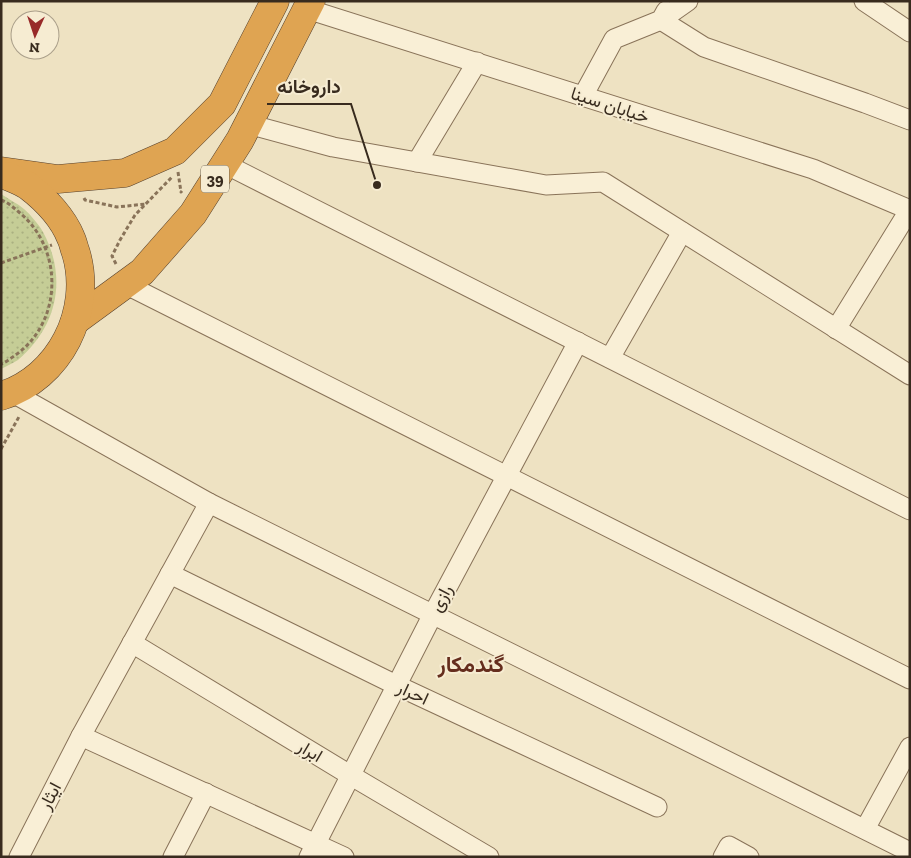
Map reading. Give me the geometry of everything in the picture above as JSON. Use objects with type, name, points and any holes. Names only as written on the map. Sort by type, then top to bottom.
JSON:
[{"type":"highway","name":"39","points":[[1,172],[58,178],[125,173],[175,162],[175,151],[222,104],[275,1]]},
{"type":"highway","name":"39","points":[[75,321],[142,272],[193,214],[240,140],[309,5]]},
{"type":"highway","name":"39","points":[[1,172],[26,185],[53,208],[72,238],[79,265],[81,294],[75,321],[62,350],[40,375],[11,400]]},
{"type":"street","points":[[661,20],[672,1]]},
{"type":"street","points":[[583,96],[614,39],[661,20],[688,1]]},
{"type":"street","points":[[864,1],[910,32]]},
{"type":"street","name":"خیابان سینا","points":[[309,5],[477,62],[813,169],[910,210]]},
{"type":"street","points":[[661,20],[704,47],[910,120]]},
{"type":"street","points":[[417,162],[477,62]]},
{"type":"street","points":[[248,124],[333,147],[546,185],[603,182],[910,375]]},
{"type":"street","points":[[225,164],[910,510]]},
{"type":"street","points":[[836,329],[910,210]]},
{"type":"street","points":[[610,358],[682,232]]},
{"type":"street","points":[[125,284],[910,679]]},
{"type":"street","name":"رازی","points":[[312,850],[433,614],[578,342]]},
{"type":"street","points":[[11,400],[209,504],[910,852]]},
{"type":"street","name":"ایثار","points":[[18,857],[81,736],[209,504]]},
{"type":"street","name":"احرار","points":[[170,574],[396,685],[657,807]]},
{"type":"street","name":"ابرار","points":[[132,643],[489,857]]},
{"type":"street","points":[[81,736],[206,793],[312,850],[344,857]]},
{"type":"street","points":[[864,829],[910,747]]},
{"type":"street","points":[[173,857],[206,793]]},
{"type":"street","points":[[723,857],[729,846],[750,857]]},
{"type":"path","points":[[175,162],[181,192],[210,188]]},
{"type":"path","points":[[125,284],[112,256],[135,216],[146,204],[175,162]]},
{"type":"path","points":[[69,177],[85,200],[117,208],[146,204]]},
{"type":"path","points":[[1,200],[7,202],[30,221],[46,247],[52,274],[51,300],[42,326],[26,347],[1,364]]},
{"type":"path","points":[[1,263],[72,238]]},
{"type":"path","points":[[1,449],[11,400]]},
{"type":"green space","points":[[1,194],[24,209],[42,229],[51,249],[56,284],[50,317],[42,333],[18,360],[1,369]]},
{"type":"place","name":"داروخانه","points":[[377,185]]},
{"type":"district","name":"گندمکار","points":[[471,664]]}]
